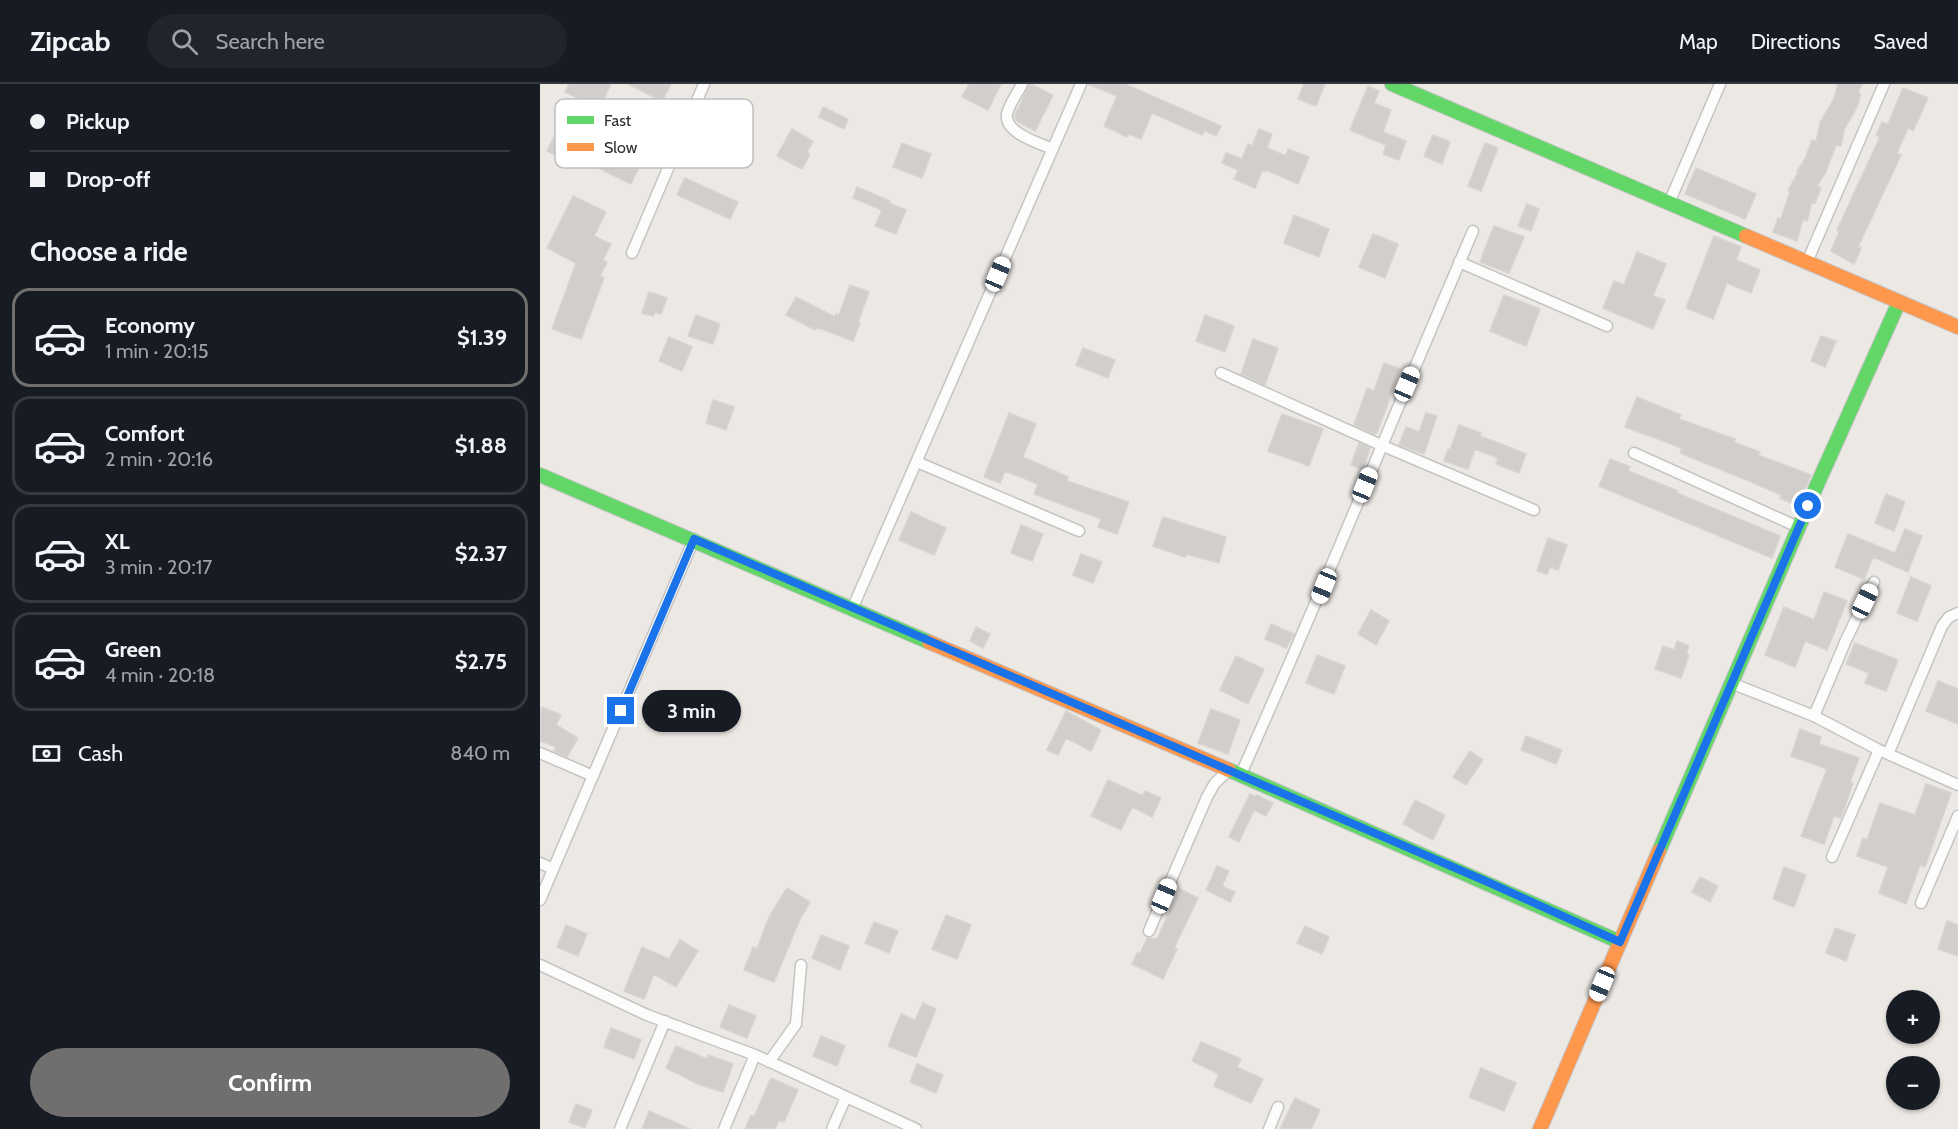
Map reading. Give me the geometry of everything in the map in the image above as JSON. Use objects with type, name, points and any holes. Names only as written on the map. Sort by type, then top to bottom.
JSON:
[{"type":"street","points":[[698,99],[704,84]]},
{"type":"street","points":[[1022,84],[1007,113],[1011,127],[1023,137],[1053,149]]},
{"type":"street","points":[[853,607],[1081,84]]},
{"type":"street","points":[[1392,84],[1958,327]]},
{"type":"street","points":[[1669,203],[1720,84]]},
{"type":"street","points":[[1807,262],[1884,84]]},
{"type":"street","points":[[632,253],[668,168]]},
{"type":"street","points":[[1149,931],[1207,797],[1215,783],[1235,772],[1307,626],[1381,445],[1473,231]]},
{"type":"street","points":[[1459,262],[1607,326]]},
{"type":"street","points":[[1540,1129],[1798,527],[1899,302]]},
{"type":"street","points":[[1221,373],[1381,445],[1534,510]]},
{"type":"street","points":[[1634,453],[1798,527]]},
{"type":"street","points":[[917,462],[1079,531]]},
{"type":"street","points":[[540,475],[1235,772],[1620,942]]},
{"type":"street","points":[[540,900],[694,539]]},
{"type":"street","points":[[1814,716],[1846,640],[1874,582]]},
{"type":"street","points":[[1832,857],[1884,752],[1942,626],[1949,617],[1958,613]]},
{"type":"street","points":[[1731,683],[1814,716],[1884,752],[1958,785]]},
{"type":"street","points":[[540,753],[593,776]]},
{"type":"street","points":[[1921,903],[1958,816]]},
{"type":"street","points":[[540,863],[553,869]]},
{"type":"street","points":[[540,965],[664,1021],[755,1055],[916,1129]]},
{"type":"street","points":[[769,1062],[796,1024],[801,965]]},
{"type":"street","points":[[620,1129],[664,1021]]},
{"type":"street","points":[[724,1129],[755,1055]]},
{"type":"street","points":[[832,1129],[846,1097]]},
{"type":"street","points":[[1269,1129],[1278,1107]]},
{"type":"building","points":[[569,84],[611,84],[604,99],[579,99],[565,92]]},
{"type":"building","points":[[628,84],[671,84],[663,99],[658,99]]},
{"type":"building","points":[[969,84],[1001,84],[988,110],[962,97]]},
{"type":"building","points":[[1030,84],[1053,95],[1035,131],[1015,118]]},
{"type":"building","points":[[1088,84],[1125,84],[1221,126],[1216,136],[1204,130],[1202,135],[1152,113],[1141,139],[1129,134],[1127,137],[1104,126],[1117,96]]},
{"type":"building","points":[[1304,84],[1325,84],[1316,106],[1298,99]]},
{"type":"building","points":[[1838,84],[1862,84],[1858,93],[1861,94],[1857,107],[1844,130],[1841,146],[1836,145],[1826,172],[1817,186],[1821,188],[1815,203],[1812,202],[1807,221],[1803,219],[1797,241],[1773,232],[1778,218],[1781,219],[1790,191],[1788,190],[1797,171],[1805,159],[1812,140],[1816,142],[1820,123],[1834,98]]},
{"type":"building","points":[[1368,86],[1379,91],[1374,103],[1391,110],[1383,132],[1406,141],[1399,160],[1383,154],[1386,145],[1350,130]]},
{"type":"building","points":[[1903,88],[1928,98],[1913,131],[1908,128],[1897,153],[1901,155],[1858,247],[1861,248],[1854,264],[1831,251],[1839,232],[1837,230],[1880,137],[1876,135],[1882,122],[1888,124]]},
{"type":"building","points":[[823,107],[848,119],[844,129],[819,117]]},
{"type":"building","points":[[792,129],[813,141],[807,152],[810,154],[802,169],[777,156]]},
{"type":"building","points":[[1259,129],[1272,134],[1267,148],[1286,156],[1288,149],[1309,157],[1298,184],[1266,170],[1262,171],[1255,188],[1234,179],[1238,170],[1222,163],[1226,153],[1242,159],[1248,144],[1252,146]]},
{"type":"building","points":[[555,135],[555,155],[547,151]]},
{"type":"building","points":[[1433,135],[1450,142],[1442,164],[1424,156]]},
{"type":"building","points":[[902,143],[931,154],[922,178],[893,167]]},
{"type":"building","points":[[1485,143],[1498,148],[1481,191],[1468,186]]},
{"type":"building","points":[[598,168],[639,168],[631,184]]},
{"type":"building","points":[[1696,168],[1756,194],[1745,219],[1685,194]]},
{"type":"building","points":[[685,178],[738,202],[730,219],[677,195]]},
{"type":"building","points":[[857,187],[906,210],[896,234],[875,226],[882,210],[853,198]]},
{"type":"building","points":[[573,196],[606,212],[594,236],[611,244],[603,260],[607,262],[600,276],[604,278],[581,339],[552,329],[576,263],[547,248]]},
{"type":"building","points":[[1527,204],[1539,209],[1531,231],[1518,226]]},
{"type":"building","points":[[1294,215],[1329,229],[1319,257],[1284,243]]},
{"type":"building","points":[[1494,226],[1524,237],[1509,273],[1480,262]]},
{"type":"building","points":[[1373,234],[1398,244],[1385,278],[1359,267]]},
{"type":"building","points":[[1714,236],[1741,247],[1736,260],[1760,270],[1751,293],[1727,283],[1713,319],[1686,308]]},
{"type":"building","points":[[1637,252],[1666,264],[1653,296],[1665,300],[1653,329],[1603,308],[1614,281],[1624,285]]},
{"type":"building","points":[[850,285],[869,292],[853,341],[816,327],[815,330],[786,315],[796,297],[835,317],[836,314],[839,315]]},
{"type":"building","points":[[649,292],[667,298],[661,314],[655,312],[653,316],[642,313]]},
{"type":"building","points":[[1504,295],[1540,309],[1526,346],[1490,331]]},
{"type":"building","points":[[696,315],[720,324],[713,344],[688,336]]},
{"type":"building","points":[[1205,315],[1234,326],[1225,352],[1196,341]]},
{"type":"building","points":[[1821,336],[1836,341],[1825,367],[1811,361]]},
{"type":"building","points":[[669,337],[692,347],[682,371],[659,361]]},
{"type":"building","points":[[1253,339],[1278,348],[1265,385],[1241,374]]},
{"type":"building","points":[[1083,348],[1115,360],[1108,378],[1076,365]]},
{"type":"building","points":[[1384,363],[1400,369],[1375,434],[1354,425],[1367,388],[1374,391]]},
{"type":"building","points":[[1637,397],[1681,415],[1679,419],[1735,439],[1734,442],[1760,452],[1758,455],[1811,475],[1798,506],[1780,498],[1781,495],[1680,453],[1682,448],[1625,427]]},
{"type":"building","points":[[713,400],[734,407],[726,430],[706,423]]},
{"type":"building","points":[[1009,413],[1036,424],[1023,457],[1068,477],[1067,481],[1129,502],[1117,534],[1098,527],[1101,519],[1034,494],[1038,484],[1005,471],[1000,483],[984,477]]},
{"type":"building","points":[[1426,413],[1437,416],[1424,454],[1399,445],[1406,427],[1419,432]]},
{"type":"building","points":[[1282,414],[1323,429],[1309,466],[1268,451]]},
{"type":"building","points":[[1459,425],[1526,454],[1519,473],[1496,464],[1498,458],[1475,449],[1468,469],[1444,461]]},
{"type":"building","points":[[1359,443],[1370,448],[1363,470],[1351,465]]},
{"type":"building","points":[[1610,459],[1630,467],[1628,471],[1780,536],[1772,558],[1599,486]]},
{"type":"building","points":[[1886,494],[1905,502],[1894,531],[1875,523]]},
{"type":"building","points":[[911,512],[946,528],[934,555],[899,540]]},
{"type":"building","points":[[1163,517],[1226,537],[1219,563],[1186,554],[1185,557],[1153,546]]},
{"type":"building","points":[[1021,525],[1043,534],[1032,561],[1011,553]]},
{"type":"building","points":[[1905,529],[1922,536],[1908,572],[1873,557],[1864,579],[1835,567],[1848,534],[1895,553]]},
{"type":"building","points":[[1548,538],[1567,545],[1558,570],[1550,567],[1547,574],[1537,571]]},
{"type":"building","points":[[1081,554],[1102,562],[1093,583],[1073,575]]},
{"type":"building","points":[[1911,577],[1931,586],[1917,621],[1897,613]]},
{"type":"building","points":[[1824,592],[1847,601],[1827,650],[1805,641],[1795,667],[1765,655],[1784,607],[1814,620]]},
{"type":"building","points":[[1371,610],[1389,621],[1376,645],[1358,634]]},
{"type":"building","points":[[1271,624],[1294,634],[1286,648],[1265,639]]},
{"type":"building","points":[[976,627],[990,634],[983,648],[970,641]]},
{"type":"building","points":[[1677,641],[1689,646],[1686,654],[1689,655],[1681,678],[1655,669],[1663,646],[1674,650]]},
{"type":"building","points":[[1855,643],[1898,660],[1886,691],[1865,683],[1869,673],[1846,664]]},
{"type":"building","points":[[1317,655],[1345,666],[1334,694],[1306,683]]},
{"type":"building","points":[[1236,656],[1264,669],[1248,704],[1220,690]]},
{"type":"building","points":[[1938,681],[1958,689],[1958,724],[1926,711]]},
{"type":"building","points":[[542,707],[561,715],[556,725],[578,738],[567,757],[554,751],[556,747],[540,741]]},
{"type":"building","points":[[1211,709],[1240,720],[1228,754],[1198,743]]},
{"type":"building","points":[[1066,711],[1101,730],[1091,751],[1066,738],[1058,755],[1047,750]]},
{"type":"building","points":[[1800,729],[1821,737],[1819,744],[1859,758],[1841,818],[1834,816],[1824,844],[1801,836],[1827,769],[1791,756]]},
{"type":"building","points":[[1526,736],[1562,750],[1556,764],[1521,750]]},
{"type":"building","points":[[1470,751],[1483,760],[1466,785],[1453,777]]},
{"type":"building","points":[[1108,780],[1143,796],[1145,791],[1161,798],[1152,817],[1132,807],[1121,830],[1091,816]]},
{"type":"building","points":[[1926,784],[1951,793],[1925,867],[1920,865],[1906,904],[1879,893],[1888,867],[1857,856],[1863,838],[1867,840],[1880,803],[1915,815]]},
{"type":"building","points":[[1250,794],[1273,803],[1266,816],[1254,810],[1239,842],[1229,837]]},
{"type":"building","points":[[1415,800],[1445,815],[1433,840],[1403,824]]},
{"type":"building","points":[[1217,866],[1229,871],[1222,886],[1235,892],[1230,902],[1206,890]]},
{"type":"building","points":[[1784,867],[1806,875],[1794,907],[1773,899]]},
{"type":"building","points":[[1700,877],[1718,886],[1710,902],[1692,892]]},
{"type":"building","points":[[787,888],[810,902],[800,919],[774,982],[744,970],[753,947],[757,949],[769,917]]},
{"type":"building","points":[[1180,889],[1198,898],[1174,948],[1177,949],[1163,979],[1132,964],[1138,952],[1140,954],[1147,938],[1157,939]]},
{"type":"building","points":[[946,915],[971,925],[957,959],[932,949]]},
{"type":"building","points":[[1947,921],[1958,925],[1958,956],[1938,949]]},
{"type":"building","points":[[874,922],[898,931],[889,953],[865,943]]},
{"type":"building","points":[[566,925],[587,934],[578,956],[557,947]]},
{"type":"building","points":[[1305,926],[1329,937],[1322,954],[1297,943]]},
{"type":"building","points":[[1835,928],[1855,935],[1846,961],[1826,953]]},
{"type":"building","points":[[821,935],[849,946],[840,970],[812,958]]},
{"type":"building","points":[[680,940],[698,951],[676,987],[654,974],[644,999],[624,991],[642,947],[669,959]]},
{"type":"building","points":[[923,1003],[936,1009],[916,1057],[888,1046],[901,1014],[915,1020]]},
{"type":"building","points":[[729,1005],[756,1016],[747,1038],[720,1027]]},
{"type":"building","points":[[611,1028],[641,1040],[634,1059],[604,1047]]},
{"type":"building","points":[[821,1036],[845,1046],[837,1066],[813,1056]]},
{"type":"building","points":[[1201,1042],[1241,1059],[1237,1067],[1263,1079],[1251,1103],[1214,1086],[1219,1074],[1192,1061]]},
{"type":"building","points":[[676,1046],[707,1059],[708,1055],[733,1064],[723,1092],[698,1084],[666,1068]]},
{"type":"building","points":[[917,1064],[943,1075],[936,1093],[910,1082]]},
{"type":"building","points":[[1481,1068],[1516,1083],[1504,1111],[1469,1097]]},
{"type":"building","points":[[771,1078],[798,1090],[784,1122],[779,1120],[775,1129],[745,1129],[751,1115],[754,1117]]},
{"type":"building","points":[[1295,1098],[1320,1110],[1311,1129],[1280,1129]]},
{"type":"building","points":[[576,1104],[592,1110],[585,1128],[569,1122]]},
{"type":"building","points":[[649,1111],[690,1129],[642,1129]]},
{"type":"traffic: fast","points":[[1392,84],[1746,236]]},
{"type":"traffic: fast","points":[[1659,851],[1817,485],[1899,302]]},
{"type":"traffic: fast","points":[[540,475],[929,642]]},
{"type":"traffic: fast","points":[[1229,770],[1620,942]]},
{"type":"traffic: slow","points":[[1746,236],[1958,327]]},
{"type":"traffic: slow","points":[[929,642],[1229,770]]},
{"type":"traffic: slow","points":[[1540,1129],[1659,851]]},
{"type":"route","points":[[621,711],[694,539],[975,662],[1241,774],[1620,942],[1808,506]]}]
